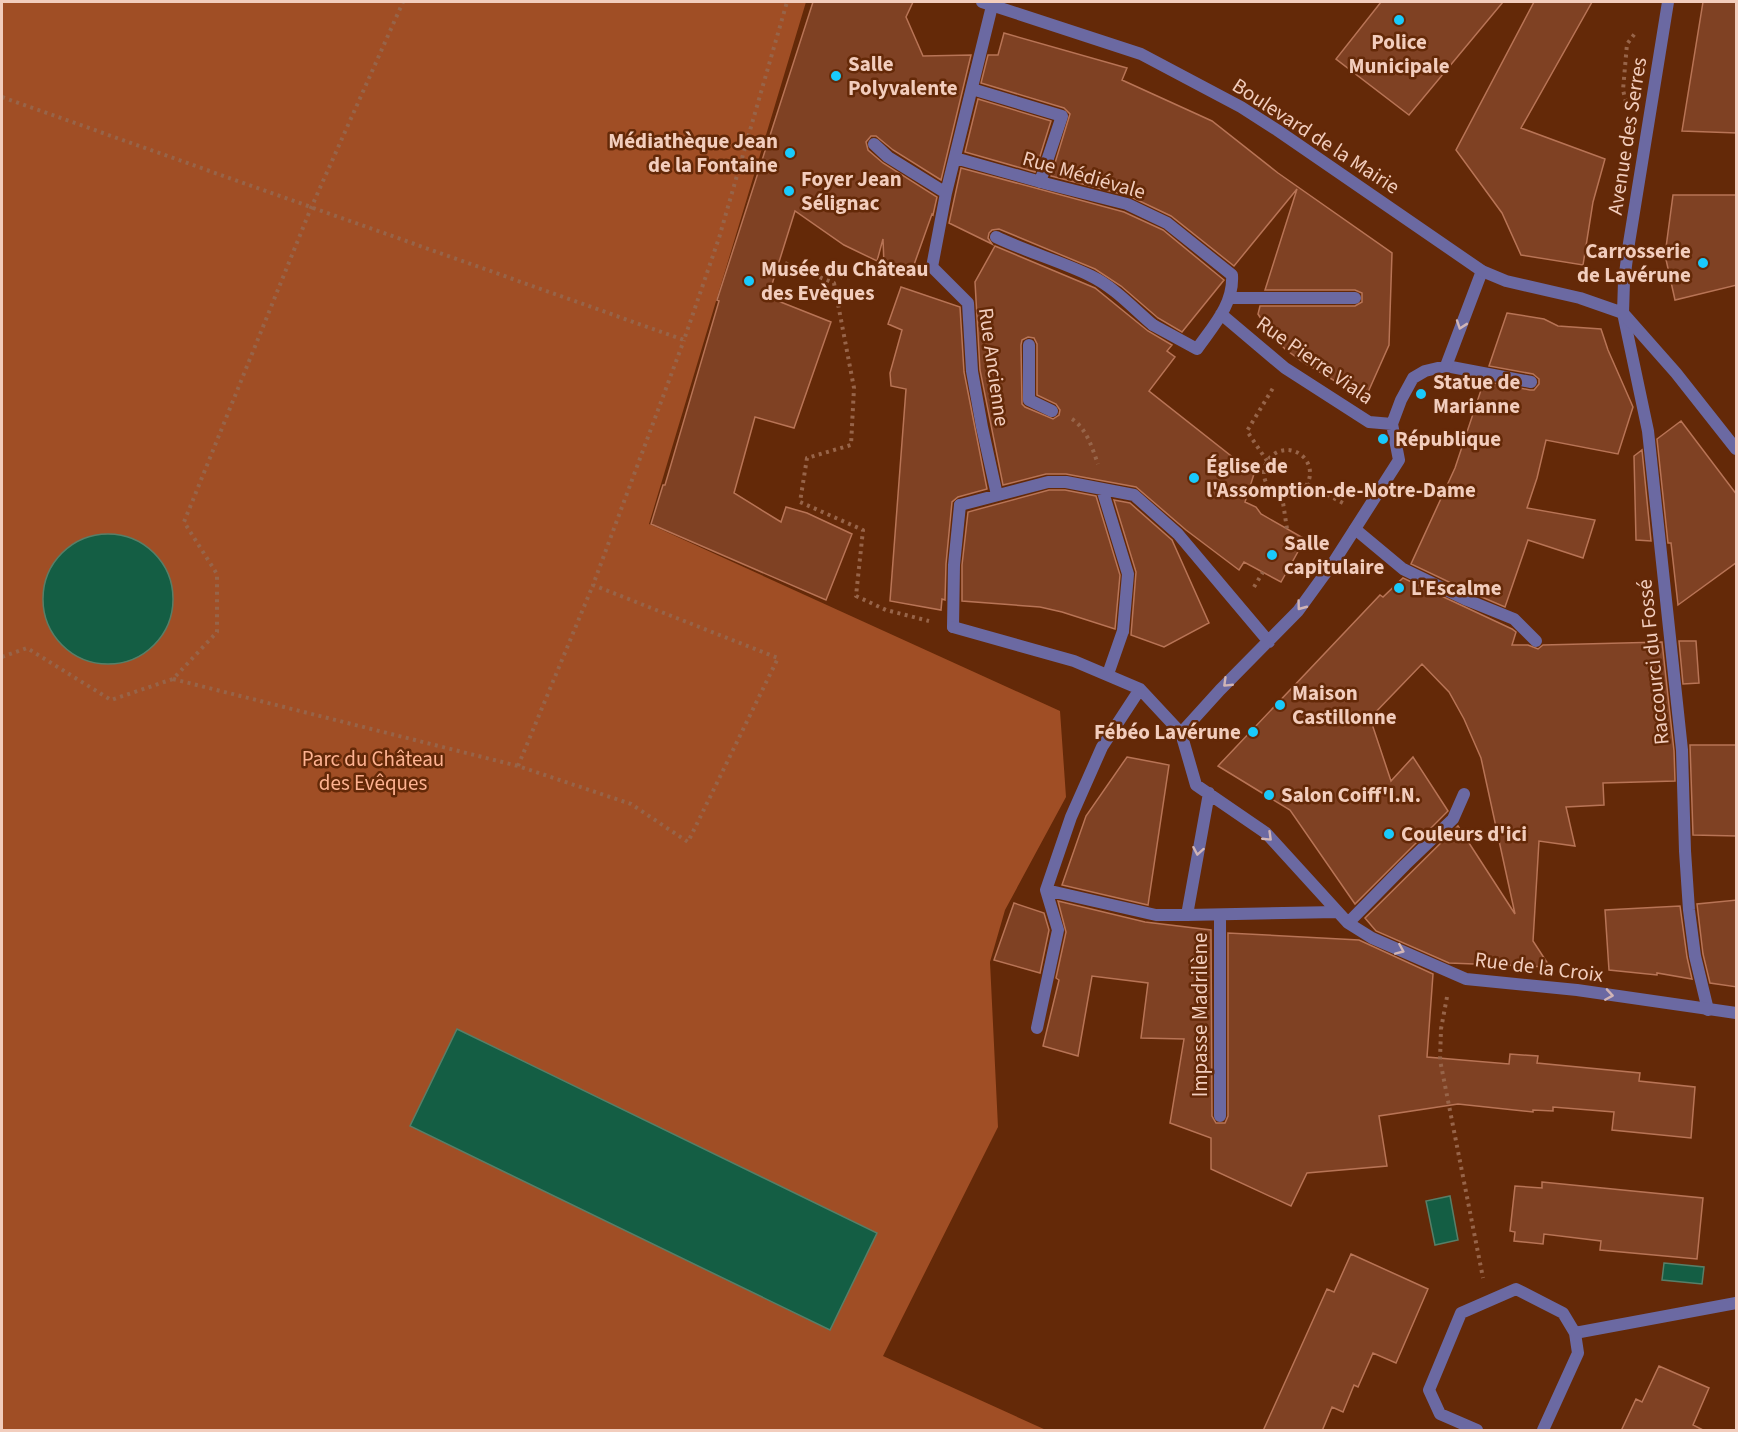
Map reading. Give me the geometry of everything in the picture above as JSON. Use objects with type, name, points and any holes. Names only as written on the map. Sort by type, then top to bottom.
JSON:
[{"type":"street","name":"Avenue des Serres","points":[[1623,313],[1629,243],[1668,2]]},
{"type":"street","name":"Boulevard de la Mairie","points":[[987,4],[1141,54],[1242,108],[1277,129],[1482,271],[1506,281],[1580,298],[1623,313]]},
{"type":"street","points":[[874,144],[888,157],[946,194],[972,89],[987,4]]},
{"type":"street","points":[[972,89],[1062,116],[1040,182]]},
{"type":"street","name":"Rue Médiévale","points":[[955,158],[1127,204],[1167,223],[1232,274],[1233,288],[1230,298]]},
{"type":"street","name":"Rue Ancienne","points":[[946,194],[932,267],[968,303],[972,371],[997,495]]},
{"type":"street","points":[[996,237],[1092,276],[1108,286],[1153,325],[1197,349],[1230,298],[1355,298]]},
{"type":"street","points":[[1446,366],[1482,271]]},
{"type":"street","points":[[1623,313],[1676,373],[1737,449]]},
{"type":"street","name":"Raccourci du Fossé","points":[[1623,313],[1648,430],[1682,750],[1689,910],[1695,957],[1708,1010]]},
{"type":"street","name":"Rue Pierre Viala","points":[[1221,314],[1286,368],[1369,422],[1392,424]]},
{"type":"street","points":[[1029,345],[1029,399],[1052,411]]},
{"type":"street","points":[[1269,642],[1178,534],[1134,495],[1066,482],[1048,482],[960,505],[954,565],[953,627],[1074,661],[1140,689],[1181,734],[1220,690],[1269,642],[1298,611],[1355,529],[1399,460],[1392,424],[1413,378],[1425,371],[1446,366],[1531,382]]},
{"type":"street","points":[[1102,489],[1128,574],[1123,631],[1107,674]]},
{"type":"street","points":[[1355,529],[1403,569],[1467,600],[1514,619],[1536,641]]},
{"type":"street","points":[[1037,1028],[1058,930],[1046,890],[1071,817],[1102,747],[1140,689]]},
{"type":"street","name":"Rue de la Croix","points":[[1181,734],[1196,785],[1266,833],[1348,923],[1372,938],[1466,979],[1577,990],[1737,1013]]},
{"type":"street","points":[[1187,915],[1209,793]]},
{"type":"street","points":[[1348,923],[1405,864],[1453,819],[1464,794]]},
{"type":"street","points":[[1046,890],[1156,915],[1337,912]]},
{"type":"street","name":"Impasse Madrilène","points":[[1220,915],[1220,1116]]},
{"type":"street","points":[[1477,1431],[1440,1414],[1429,1390],[1461,1313],[1516,1289],[1563,1313],[1575,1333],[1578,1353],[1543,1431]]},
{"type":"street","points":[[1575,1333],[1737,1303]]},
{"type":"path","points":[[2,657],[27,648],[111,700],[173,679],[217,632],[217,574],[184,522],[311,208],[403,2]]},
{"type":"path","points":[[518,766],[593,585],[684,340],[719,238],[788,2]]},
{"type":"path","points":[[2,97],[684,340]]},
{"type":"path","points":[[785,263],[834,283],[854,388],[851,446],[807,458],[800,502],[863,530],[856,596],[886,610],[953,627]]},
{"type":"path","points":[[1267,461],[1247,431],[1286,368]]},
{"type":"path","points":[[1052,411],[1076,421],[1082,428],[1099,466],[1102,489]]},
{"type":"path","points":[[1279,451],[1295,451],[1306,460],[1311,471],[1307,484],[1296,494],[1282,496],[1269,488],[1263,475],[1267,461],[1279,451]]},
{"type":"path","points":[[1307,484],[1329,495]]},
{"type":"path","points":[[1282,496],[1287,529]]},
{"type":"path","points":[[173,679],[518,766],[631,804],[688,842],[778,658],[593,585]]},
{"type":"path","points":[[1452,972],[1441,1029],[1440,1060],[1487,1302]]},
{"type":"green space","name":"Parc du Château des Evêques","points":[[2,2],[806,2],[649,524],[1060,711],[1066,797],[1005,910],[990,962],[998,1127],[883,1356],[1046,1430],[2,1430]]},
{"type":"shaded area","points":[[108,534],[133,539],[154,553],[168,574],[173,599],[168,624],[154,645],[133,659],[108,664],[83,659],[62,645],[48,624],[43,599],[48,574],[62,553],[83,539]]},
{"type":"shaded area","points":[[457,1029],[877,1233],[830,1330],[410,1126]]},
{"type":"shaded area","points":[[1450,1196],[1458,1240],[1435,1245],[1426,1201]]},
{"type":"shaded area","points":[[1664,1263],[1704,1267],[1702,1284],[1662,1280]]},
{"type":"building","points":[[813,2],[913,2],[906,17],[923,56],[971,55],[941,180],[893,150],[876,136],[871,136],[866,142],[868,150],[883,163],[937,197],[933,215],[910,276],[884,265],[883,239],[877,261],[844,245],[795,211],[768,297],[831,322],[794,428],[755,417],[734,493],[781,522],[786,507],[807,513],[852,534],[826,600],[651,524],[663,485],[665,485],[719,301],[717,300]]},
{"type":"building","points":[[1381,2],[1503,2],[1409,115],[1336,59]]},
{"type":"building","points":[[1534,2],[1592,2],[1521,128],[1605,159],[1593,202],[1583,265],[1521,255],[1502,213],[1456,150]]},
{"type":"building","points":[[1703,2],[1737,2],[1737,133],[1682,131]]},
{"type":"building","points":[[1004,33],[1127,68],[1122,80],[1212,121],[1278,173],[1392,253],[1389,345],[1365,399],[1285,349],[1270,333],[1258,314],[1260,306],[1355,306],[1362,302],[1362,293],[1355,290],[1265,290],[1297,189],[1234,266],[1171,216],[1129,196],[1051,176],[1070,114],[1064,108],[981,83],[988,55],[998,55]]},
{"type":"building","points":[[978,99],[1051,121],[1035,172],[965,152]]},
{"type":"building","points":[[961,168],[1124,212],[1163,230],[1224,280],[1182,332],[1158,318],[1121,286],[1095,269],[999,229],[989,233],[988,238],[992,244],[949,223]]},
{"type":"building","points":[[1673,195],[1737,195],[1737,285],[1675,300],[1665,255]]},
{"type":"building","points":[[995,246],[1095,288],[1148,331],[1172,345],[1167,351],[1175,357],[1149,391],[1254,474],[1245,502],[1256,507],[1261,514],[1305,539],[1281,582],[1244,562],[1239,570],[1186,530],[1136,487],[1066,474],[1046,474],[1003,485],[980,370],[975,282]],"holes":[[[1028,337],[1034,338],[1037,344],[1037,395],[1056,404],[1060,410],[1059,415],[1053,419],[1022,404],[1021,345],[1022,340]]]},
{"type":"building","points":[[901,287],[960,307],[964,372],[987,489],[958,497],[952,502],[945,600],[942,599],[941,610],[890,601],[906,389],[891,386],[890,373],[902,330],[888,324]]},
{"type":"building","points":[[1507,313],[1544,319],[1558,326],[1601,329],[1633,407],[1618,454],[1546,440],[1527,508],[1595,520],[1583,558],[1528,540],[1505,607],[1411,564],[1455,468],[1484,381],[1530,390],[1534,390],[1539,384],[1539,379],[1533,374],[1489,366]]},
{"type":"building","points":[[1681,421],[1737,495],[1737,562],[1678,605],[1671,543],[1668,543],[1657,439]]},
{"type":"building","points":[[1642,450],[1651,541],[1636,540],[1634,456]]},
{"type":"building","points":[[1049,490],[1065,490],[1096,496],[1120,575],[1115,629],[1040,607],[962,601],[962,565],[968,512]]},
{"type":"building","points":[[1114,500],[1130,503],[1172,540],[1209,623],[1164,647],[1131,635],[1136,572]]},
{"type":"building","points":[[1403,578],[1512,629],[1516,632],[1512,645],[1528,645],[1538,649],[1543,645],[1662,642],[1675,781],[1603,783],[1604,805],[1566,807],[1575,846],[1539,841],[1533,941],[1550,967],[1449,963],[1376,931],[1365,918],[1458,826],[1515,914],[1481,758],[1449,692],[1422,664],[1370,718],[1391,781],[1413,757],[1448,811],[1355,904],[1290,810],[1218,766],[1380,595],[1383,597]]},
{"type":"building","points":[[1679,641],[1696,641],[1699,683],[1683,684]]},
{"type":"building","points":[[1690,745],[1737,745],[1737,836],[1693,835]]},
{"type":"building","points":[[1127,757],[1169,765],[1148,905],[1062,885],[1086,816]]},
{"type":"building","points":[[1737,900],[1737,987],[1710,983],[1703,954],[1697,904]]},
{"type":"building","points":[[1058,901],[1145,922],[1211,930],[1212,1116],[1216,1123],[1225,1123],[1228,1116],[1228,933],[1359,940],[1433,974],[1427,1057],[1509,1064],[1510,1054],[1538,1056],[1537,1063],[1640,1073],[1639,1081],[1695,1087],[1691,1138],[1612,1130],[1614,1112],[1553,1107],[1553,1111],[1533,1110],[1533,1112],[1458,1104],[1379,1116],[1387,1166],[1307,1173],[1291,1206],[1211,1169],[1211,1138],[1170,1123],[1184,1039],[1141,1038],[1148,983],[1092,976],[1078,1056],[1043,1046],[1059,980],[1056,978],[1066,932]]},
{"type":"building","points":[[1014,903],[1044,913],[1049,930],[1040,973],[994,960]]},
{"type":"building","points":[[1680,906],[1692,979],[1657,973],[1657,975],[1609,970],[1605,910]]},
{"type":"building","points":[[1542,1182],[1703,1198],[1697,1259],[1600,1250],[1601,1241],[1544,1234],[1543,1244],[1514,1241],[1515,1232],[1510,1231],[1515,1186],[1542,1188]]},
{"type":"building","points":[[1351,1254],[1428,1289],[1396,1363],[1373,1353],[1358,1387],[1354,1385],[1343,1412],[1332,1407],[1322,1431],[1263,1431],[1327,1289],[1334,1292]]},
{"type":"building","points":[[1659,1366],[1709,1388],[1693,1425],[1705,1431],[1621,1431],[1636,1399],[1642,1402]]},
{"type":"place","name":"Police Municipale","points":[[1399,20]]},
{"type":"place","name":"Salle Polyvalente","points":[[836,76]]},
{"type":"place","name":"Médiathèque Jean de la Fontaine","points":[[790,153]]},
{"type":"place","name":"Foyer Jean Sélignac","points":[[789,191]]},
{"type":"place","name":"Carrosserie de Lavérune","points":[[1703,263]]},
{"type":"place","name":"Musée du Château des Evèques","points":[[749,281]]},
{"type":"place","name":"Statue de Marianne","points":[[1421,394]]},
{"type":"place","name":"République","points":[[1383,439]]},
{"type":"place","name":"Église de l'Assomption-de-Notre-Dame","points":[[1194,478]]},
{"type":"place","name":"Salle capitulaire","points":[[1272,555]]},
{"type":"place","name":"L'Escalme","points":[[1399,588]]},
{"type":"place","name":"Maison Castillonne","points":[[1280,705]]},
{"type":"place","name":"Fébéo Lavérune","points":[[1253,732]]},
{"type":"place","name":"Salon Coiff'I.N.","points":[[1269,795]]},
{"type":"place","name":"Couleurs d'ici","points":[[1389,834]]}]
